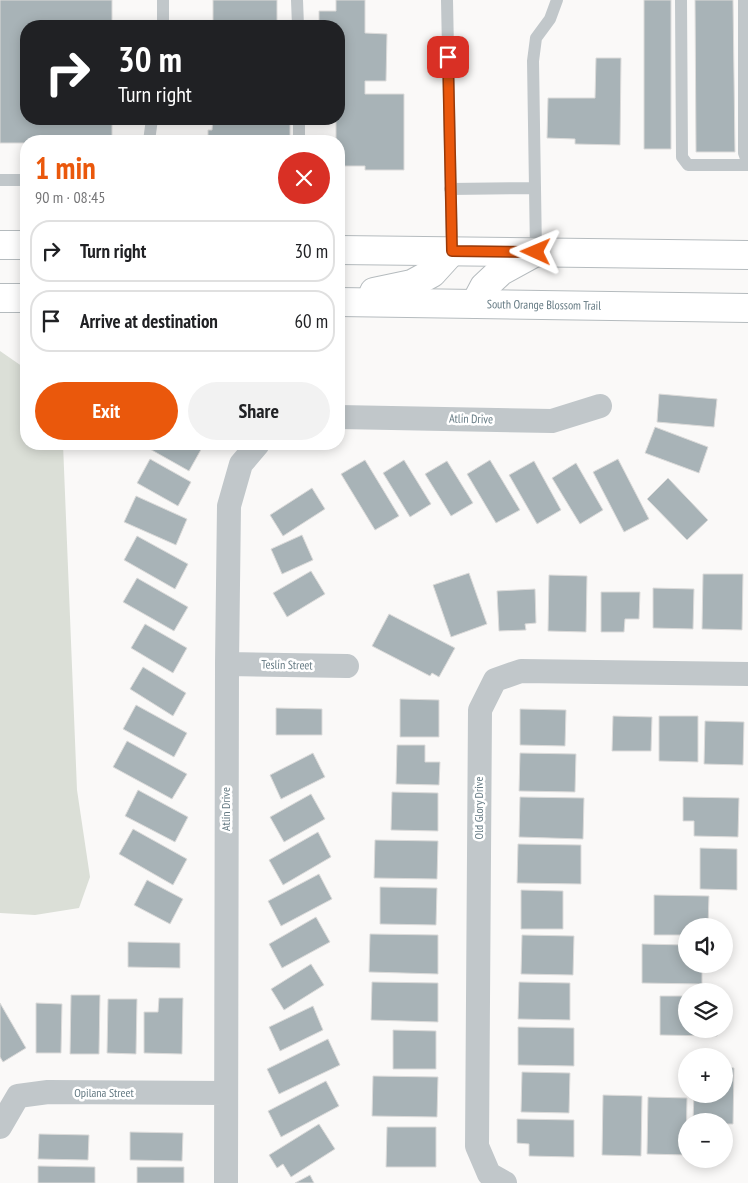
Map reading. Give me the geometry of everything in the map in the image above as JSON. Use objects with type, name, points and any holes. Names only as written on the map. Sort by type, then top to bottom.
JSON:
[{"type":"main road","points":[[0,245],[20,245]]},
{"type":"main road","points":[[345,250],[748,254]]},
{"type":"main road","points":[[345,301],[412,284],[432,273],[452,251]]},
{"type":"main road","points":[[476,304],[484,287],[501,271],[536,252]]},
{"type":"main road","points":[[0,298],[20,298]]},
{"type":"main road","name":"South Orange Blossom Trail","points":[[345,302],[748,308]]},
{"type":"street","name":"Atlin Drive","points":[[345,418],[552,421],[600,406]]},
{"type":"street","name":"Atlin Drive","points":[[226,1183],[229,506],[240,464],[253,450]]},
{"type":"street","name":"Teslin Street","points":[[227,664],[347,666]]},
{"type":"street","name":"Old Glory Drive","points":[[506,1183],[489,1174],[477,1146],[480,710],[495,680],[522,671],[748,674]]},
{"type":"street","name":"Opilana Street","points":[[0,1127],[18,1096],[48,1092],[226,1093]]},
{"type":"lane","points":[[163,0],[163,20]]},
{"type":"lane","points":[[297,0],[298,20]]},
{"type":"lane","points":[[447,0],[452,251]]},
{"type":"lane","points":[[536,252],[533,61],[536,38],[550,19],[557,0]]},
{"type":"lane","points":[[681,0],[682,157],[688,165],[748,165],[744,153],[744,0]]},
{"type":"lane","points":[[0,180],[20,180]]},
{"type":"lane","points":[[450,190],[534,188]]},
{"type":"shaded area","points":[[0,351],[20,365],[20,450],[63,450],[77,790],[90,877],[79,908],[35,915],[0,913]]},
{"type":"building","points":[[0,0],[112,0],[112,20],[20,20],[20,125],[112,125],[112,135],[20,135],[20,143],[0,143]]},
{"type":"building","points":[[213,0],[277,0],[277,20],[213,20]]},
{"type":"building","points":[[336,0],[365,0],[365,33],[387,34],[386,81],[365,81],[365,94],[404,94],[404,170],[365,170],[365,166],[345,166],[345,135],[336,135],[336,125],[345,125],[345,20],[319,20],[319,11],[336,11]]},
{"type":"building","points":[[644,0],[671,0],[671,149],[644,149]]},
{"type":"building","points":[[695,0],[733,0],[735,152],[696,152]]},
{"type":"building","points":[[596,58],[621,58],[620,145],[575,144],[575,139],[547,138],[548,98],[595,98]]},
{"type":"building","points":[[212,125],[290,125],[290,135],[208,135],[208,130],[212,130]]},
{"type":"building","points":[[659,394],[717,399],[714,427],[657,422]]},
{"type":"building","points":[[655,427],[708,447],[699,473],[645,453]]},
{"type":"building","points":[[152,450],[201,450],[189,471]]},
{"type":"building","points":[[150,459],[191,482],[178,506],[137,483]]},
{"type":"building","points":[[618,459],[649,519],[624,532],[593,472]]},
{"type":"building","points":[[365,460],[399,516],[375,530],[341,474]]},
{"type":"building","points":[[404,460],[431,504],[410,517],[383,473]]},
{"type":"building","points":[[490,460],[520,510],[496,523],[467,474]]},
{"type":"building","points":[[447,461],[473,503],[451,516],[425,474]]},
{"type":"building","points":[[534,461],[561,510],[537,524],[509,475]]},
{"type":"building","points":[[576,463],[603,510],[580,524],[552,478]]},
{"type":"building","points":[[668,478],[708,520],[687,540],[647,499]]},
{"type":"building","points":[[312,488],[325,509],[283,536],[270,515]]},
{"type":"building","points":[[136,496],[187,519],[176,545],[124,522]]},
{"type":"building","points":[[302,535],[313,560],[282,574],[271,549]]},
{"type":"building","points":[[137,536],[188,564],[175,589],[124,560]]},
{"type":"building","points":[[311,571],[325,594],[287,617],[273,593]]},
{"type":"building","points":[[469,573],[487,624],[451,637],[433,585]]},
{"type":"building","points":[[703,574],[743,574],[742,630],[702,629]]},
{"type":"building","points":[[549,575],[587,576],[586,632],[548,631]]},
{"type":"building","points":[[137,578],[188,607],[174,631],[123,602]]},
{"type":"building","points":[[653,588],[694,589],[693,629],[653,628]]},
{"type":"building","points":[[535,589],[536,623],[525,624],[526,630],[499,631],[497,591]]},
{"type":"building","points":[[601,592],[640,592],[639,619],[625,619],[624,632],[601,632]]},
{"type":"building","points":[[389,614],[455,648],[439,677],[432,673],[430,676],[372,646]]},
{"type":"building","points":[[145,624],[187,648],[173,673],[131,648]]},
{"type":"building","points":[[143,667],[186,693],[173,716],[130,689]]},
{"type":"building","points":[[400,699],[439,700],[439,737],[400,737]]},
{"type":"building","points":[[136,705],[187,733],[174,757],[123,729]]},
{"type":"building","points":[[276,708],[322,709],[322,735],[276,735]]},
{"type":"building","points":[[520,709],[566,710],[565,746],[520,745]]},
{"type":"building","points":[[613,716],[652,717],[651,751],[612,751]]},
{"type":"building","points":[[659,716],[698,716],[698,762],[659,761]]},
{"type":"building","points":[[705,721],[744,722],[743,765],[704,764]]},
{"type":"building","points":[[127,741],[187,774],[172,799],[113,767]]},
{"type":"building","points":[[397,745],[425,745],[425,762],[440,762],[439,785],[396,784]]},
{"type":"building","points":[[313,753],[325,777],[281,799],[270,775]]},
{"type":"building","points":[[520,753],[576,754],[575,792],[519,791]]},
{"type":"building","points":[[138,790],[188,817],[175,842],[125,816]]},
{"type":"building","points":[[392,792],[438,793],[438,831],[391,830]]},
{"type":"building","points":[[311,794],[325,819],[284,842],[270,817]]},
{"type":"building","points":[[520,797],[584,798],[583,839],[519,837]]},
{"type":"building","points":[[683,797],[739,798],[738,837],[694,836],[694,821],[683,821]]},
{"type":"building","points":[[133,829],[187,859],[173,885],[119,854]]},
{"type":"building","points":[[318,832],[331,857],[283,885],[269,860]]},
{"type":"building","points":[[375,840],[438,841],[437,879],[374,878]]},
{"type":"building","points":[[518,844],[581,845],[581,884],[517,883]]},
{"type":"building","points":[[700,848],[737,849],[737,890],[700,889]]},
{"type":"building","points":[[319,874],[332,899],[281,926],[268,901]]},
{"type":"building","points":[[147,880],[183,899],[170,924],[134,905]]},
{"type":"building","points":[[380,887],[437,888],[436,925],[380,924]]},
{"type":"building","points":[[521,890],[563,891],[563,929],[521,929]]},
{"type":"building","points":[[654,895],[709,896],[708,918],[678,918],[678,935],[654,935]]},
{"type":"building","points":[[316,917],[330,942],[282,968],[269,944]]},
{"type":"building","points":[[370,934],[438,935],[438,974],[369,972]]},
{"type":"building","points":[[522,935],[574,936],[573,975],[521,974]]},
{"type":"building","points":[[128,942],[180,943],[180,968],[128,967]]},
{"type":"building","points":[[642,944],[678,945],[678,973],[702,973],[702,983],[642,983]]},
{"type":"building","points":[[311,964],[324,985],[284,1010],[271,989]]},
{"type":"building","points":[[372,982],[438,983],[438,1022],[371,1020]]},
{"type":"building","points":[[519,982],[570,983],[570,1020],[518,1019]]},
{"type":"building","points":[[71,995],[100,995],[99,1054],[70,1054]]},
{"type":"building","points":[[660,996],[678,996],[678,1035],[660,1035]]},
{"type":"building","points":[[159,998],[183,998],[182,1054],[144,1053],[144,1012],[158,1012]]},
{"type":"building","points":[[108,999],[137,999],[136,1054],[107,1053]]},
{"type":"building","points":[[0,1003],[26,1048],[3,1062],[0,1057]]},
{"type":"building","points":[[36,1003],[62,1004],[61,1053],[36,1053]]},
{"type":"building","points":[[313,1006],[323,1030],[280,1051],[269,1027]]},
{"type":"building","points":[[518,1027],[574,1028],[574,1066],[518,1065]]},
{"type":"building","points":[[393,1030],[436,1031],[436,1069],[393,1069]]},
{"type":"building","points":[[328,1039],[340,1065],[279,1094],[267,1069]]},
{"type":"building","points":[[734,1068],[733,1124],[733,1113],[693,1113],[694,1103],[733,1103]]},
{"type":"building","points":[[522,1072],[570,1073],[569,1113],[521,1112]]},
{"type":"building","points":[[373,1076],[438,1077],[437,1117],[372,1116]]},
{"type":"building","points":[[326,1081],[339,1106],[281,1137],[268,1111]]},
{"type":"building","points":[[603,1095],[642,1096],[641,1156],[602,1155]]},
{"type":"building","points":[[648,1097],[678,1098],[678,1103],[687,1103],[687,1113],[678,1113],[678,1155],[647,1154]]},
{"type":"building","points":[[517,1119],[574,1120],[574,1157],[529,1156],[529,1144],[517,1143]]},
{"type":"building","points":[[319,1124],[335,1149],[291,1177],[283,1164],[277,1168],[269,1155]]},
{"type":"building","points":[[387,1127],[436,1127],[436,1167],[386,1167]]},
{"type":"building","points":[[130,1132],[183,1133],[182,1161],[130,1160]]},
{"type":"building","points":[[39,1134],[89,1135],[88,1160],[38,1159]]},
{"type":"building","points":[[38,1166],[95,1167],[95,1183],[38,1183]]},
{"type":"building","points":[[137,1167],[184,1167],[184,1183],[137,1183]]},
{"type":"building","points":[[310,1175],[314,1183],[295,1183]]},
{"type":"route","points":[[448,57],[452,251],[536,252]]}]
